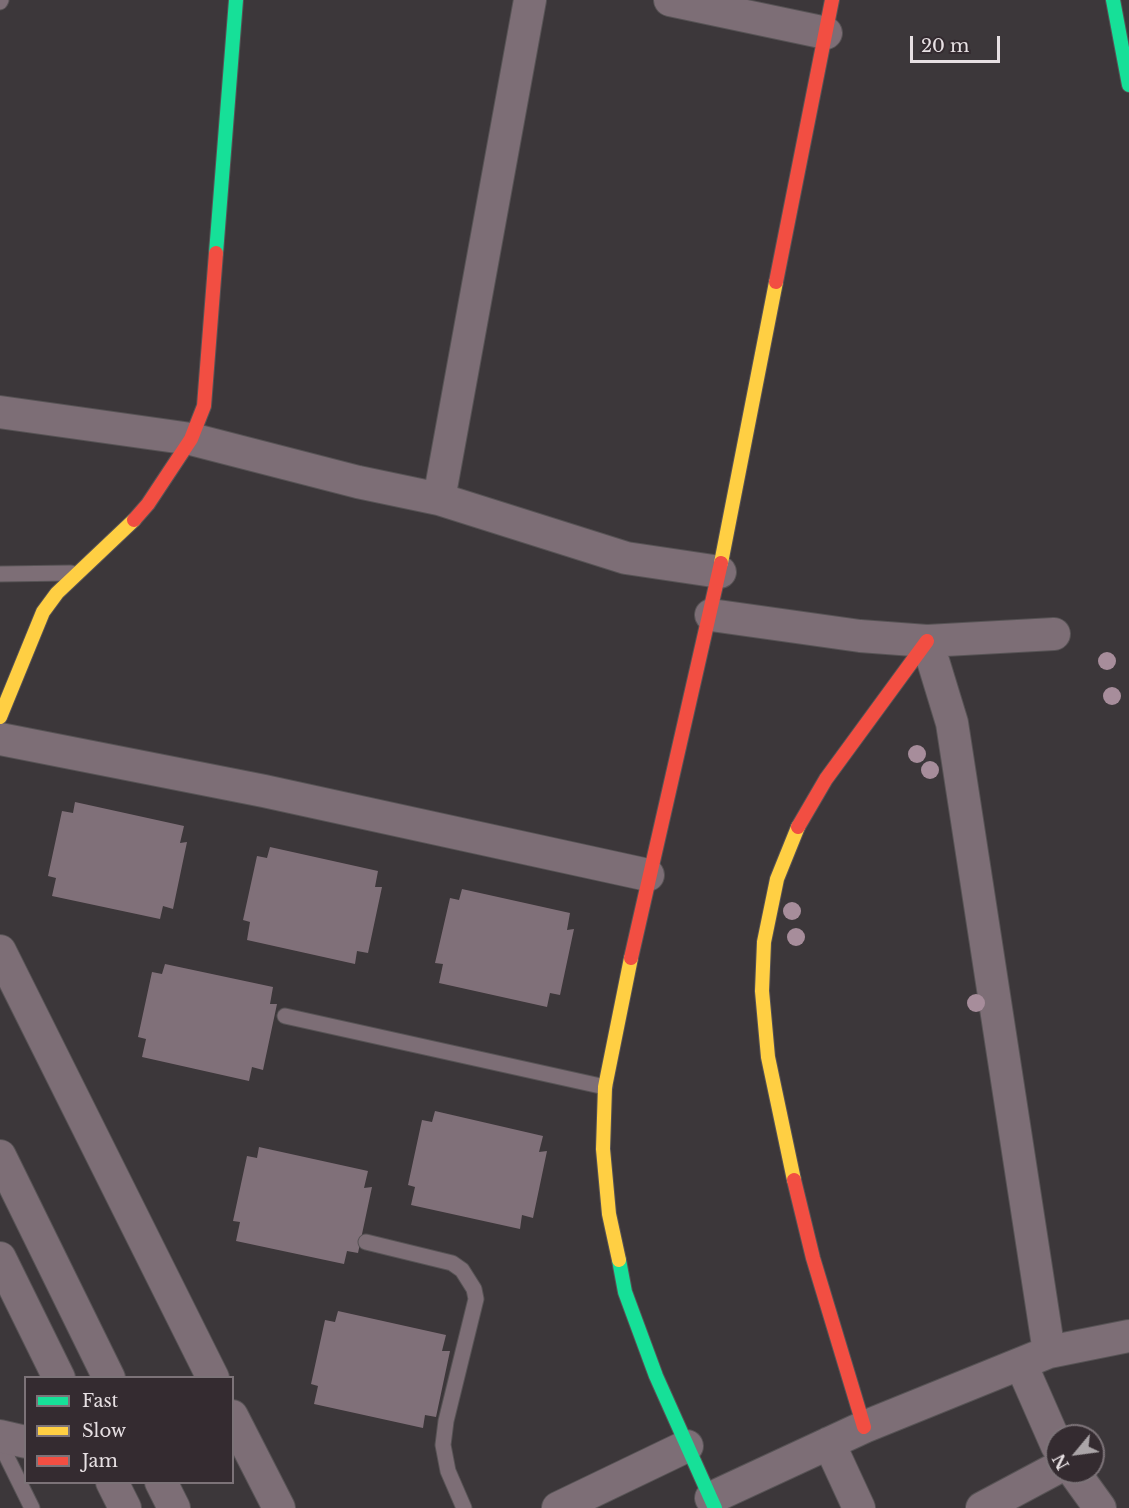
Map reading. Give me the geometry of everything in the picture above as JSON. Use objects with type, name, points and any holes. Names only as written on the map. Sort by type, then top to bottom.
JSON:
[{"type":"main road","points":[[0,717],[43,612],[77,573],[124,531],[148,504],[191,439],[204,406],[236,0]]},
{"type":"main road","points":[[713,1503],[656,1376],[625,1292],[609,1214],[603,1149],[605,1088],[648,874],[720,572],[832,0]]},
{"type":"main road","points":[[1113,0],[1129,85]]},
{"type":"main road","points":[[864,1427],[813,1258],[788,1156],[768,1057],[762,991],[764,942],[777,879],[795,832],[826,779],[927,642]]},
{"type":"street","points":[[439,499],[530,0]]},
{"type":"street","points":[[670,0],[826,33]]},
{"type":"street","points":[[0,412],[191,439],[358,482],[439,499],[626,558],[720,572]]},
{"type":"street","points":[[711,615],[860,636],[927,642],[1054,634]]},
{"type":"street","points":[[927,642],[952,723],[1035,1358],[1052,1424]]},
{"type":"street","points":[[0,739],[264,791],[648,874]]},
{"type":"street","points":[[0,951],[212,1376]]},
{"type":"street","points":[[0,1156],[109,1376]]},
{"type":"street","points":[[0,1258],[59,1376]]},
{"type":"street","points":[[713,1503],[864,1427],[1035,1358],[1129,1336]]},
{"type":"street","points":[[234,1420],[279,1508]]},
{"type":"street","points":[[0,1436],[24,1442]]},
{"type":"street","points":[[829,1443],[859,1508]]},
{"type":"street","points":[[558,1508],[687,1446]]},
{"type":"street","points":[[982,1508],[1045,1474]]},
{"type":"street","points":[[113,1484],[125,1508]]},
{"type":"street","points":[[162,1484],[174,1508]]},
{"type":"street","points":[[1083,1484],[1100,1508]]},
{"type":"lane","points":[[0,574],[77,573]]},
{"type":"lane","points":[[285,1016],[605,1088]]},
{"type":"lane","points":[[366,1242],[452,1263],[462,1270],[474,1289],[477,1299],[446,1421],[443,1445],[448,1471],[464,1508]]},
{"type":"lane","points":[[0,1443],[32,1508]]},
{"type":"building","points":[[75,802],[184,826],[180,843],[187,842],[173,909],[163,906],[160,919],[52,896],[56,878],[48,876],[62,811],[73,813]]},
{"type":"building","points":[[270,847],[378,871],[375,887],[382,887],[368,953],[357,951],[355,964],[247,940],[250,922],[243,920],[257,856],[267,858]]},
{"type":"building","points":[[462,889],[570,913],[567,930],[574,929],[560,995],[550,993],[547,1007],[439,983],[443,964],[435,963],[450,898],[459,900]]},
{"type":"building","points":[[165,964],[273,987],[270,1004],[277,1004],[263,1070],[252,1067],[249,1081],[142,1057],[146,1039],[138,1037],[152,972],[162,974]]},
{"type":"building","points":[[435,1111],[543,1136],[539,1152],[547,1151],[533,1218],[522,1215],[520,1229],[411,1205],[415,1187],[408,1185],[422,1120],[432,1122]]},
{"type":"building","points":[[259,1147],[368,1171],[364,1188],[372,1187],[358,1253],[347,1251],[344,1264],[236,1241],[240,1222],[233,1221],[247,1156],[257,1158]]},
{"type":"building","points":[[338,1311],[446,1335],[442,1351],[450,1351],[436,1417],[425,1415],[423,1428],[314,1404],[318,1386],[311,1384],[325,1320],[335,1322]]},
{"type":"traffic: fast","points":[[216,253],[236,0]]},
{"type":"traffic: fast","points":[[1113,0],[1129,85]]},
{"type":"traffic: fast","points":[[619,1260],[625,1292],[656,1376],[715,1508]]},
{"type":"traffic: slow","points":[[721,563],[776,282]]},
{"type":"traffic: slow","points":[[0,717],[43,612],[57,593],[134,520]]},
{"type":"traffic: slow","points":[[794,1180],[768,1057],[762,991],[764,942],[777,879],[798,827]]},
{"type":"traffic: slow","points":[[619,1260],[609,1214],[603,1149],[605,1087],[631,958]]},
{"type":"traffic: jam","points":[[776,282],[832,0]]},
{"type":"traffic: jam","points":[[134,520],[148,504],[191,439],[204,406],[216,253]]},
{"type":"traffic: jam","points":[[631,958],[721,563]]},
{"type":"traffic: jam","points":[[798,827],[826,779],[927,641]]},
{"type":"traffic: jam","points":[[794,1180],[813,1258],[864,1427]]}]
